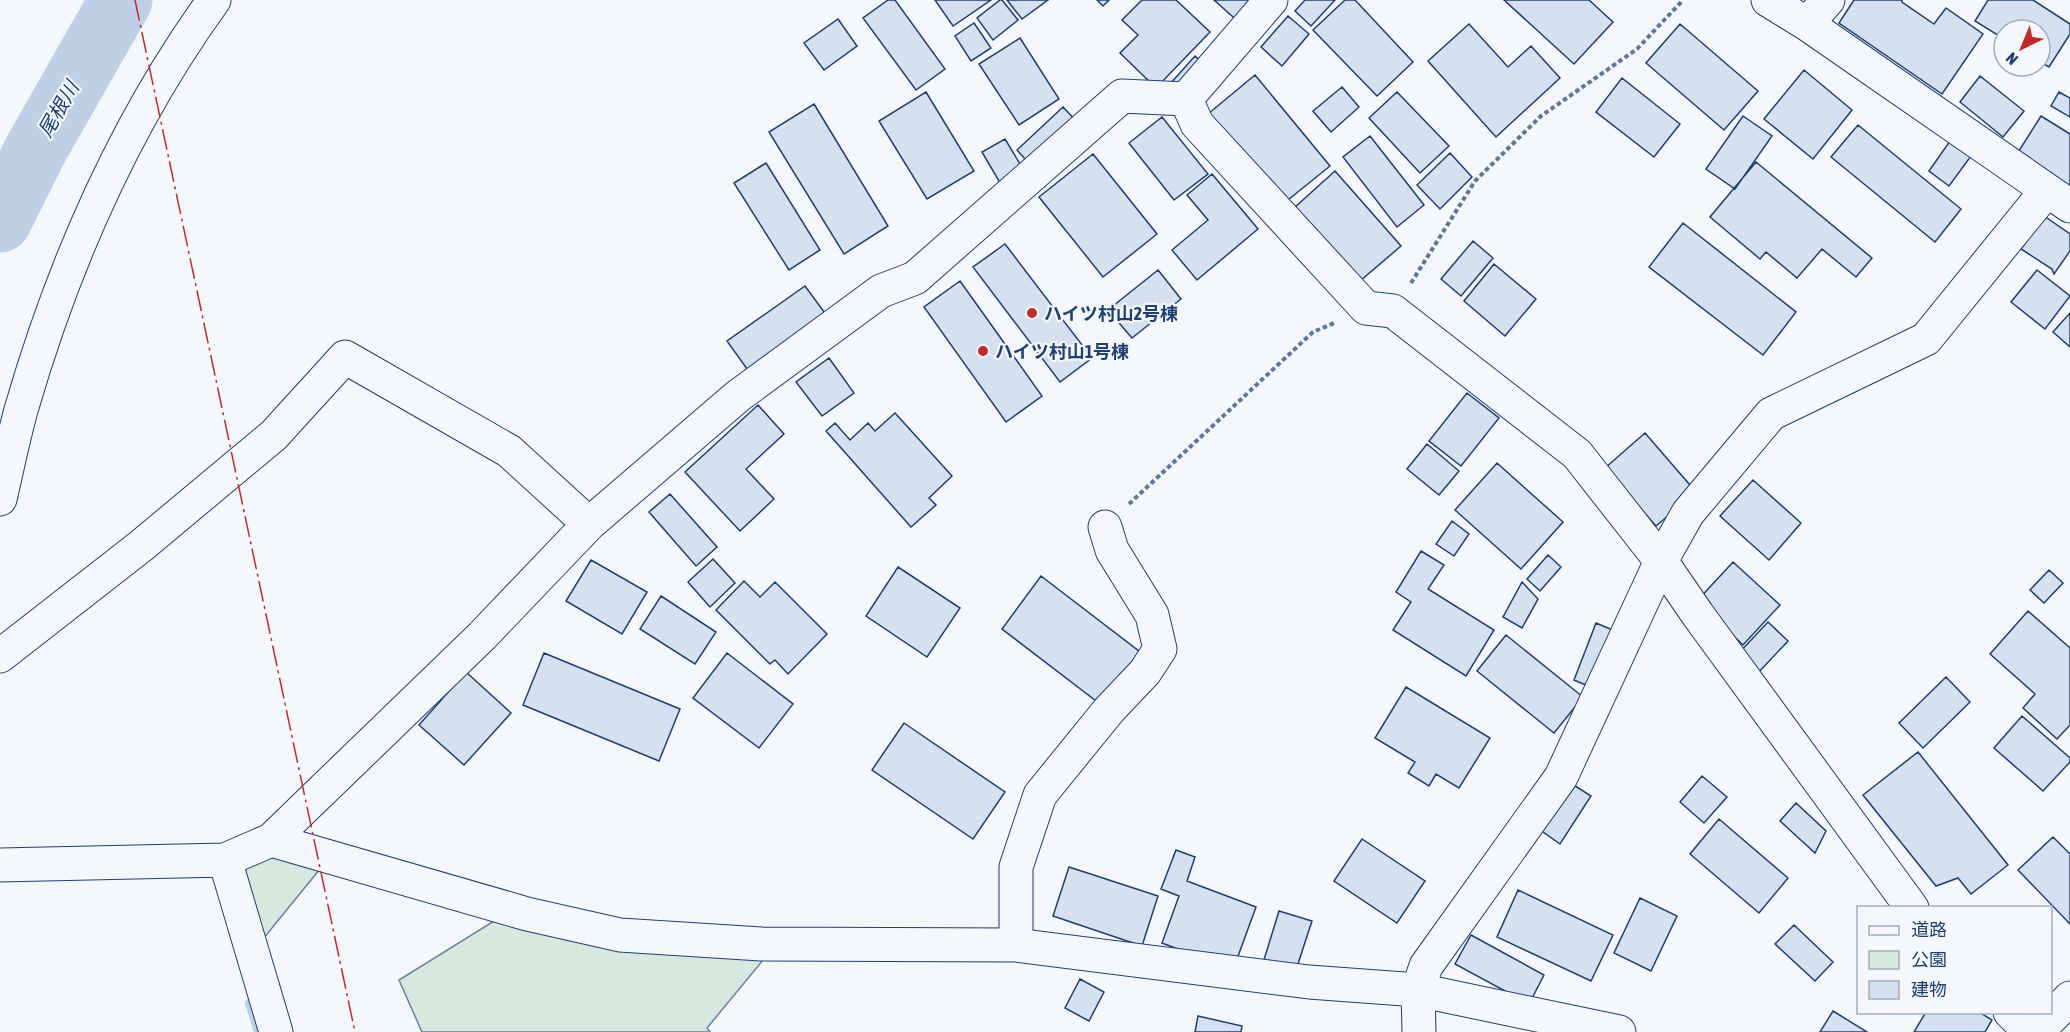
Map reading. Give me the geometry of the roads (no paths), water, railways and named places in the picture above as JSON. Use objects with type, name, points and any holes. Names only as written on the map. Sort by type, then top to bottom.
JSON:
[{"type":"street","points":[[0,499],[25,400],[52,312],[85,230],[121,150],[195,26],[214,0]]},
{"type":"street","points":[[1186,99],[1271,0]]},
{"type":"street","points":[[1419,1032],[1418,990],[1426,966],[1561,777],[1661,561],[1688,513],[1771,414],[1926,339],[2058,198],[1817,12],[1768,0]]},
{"type":"street","points":[[0,865],[225,860],[271,840],[482,636],[589,524],[738,396],[881,291],[915,278],[1122,96],[1186,99]]},
{"type":"street","points":[[1186,99],[1197,124],[1380,310],[1577,454],[1661,561],[1911,906]]},
{"type":"street","points":[[0,656],[141,546],[274,435],[345,357],[508,451],[589,524]]},
{"type":"street","points":[[1016,945],[1016,867],[1040,795],[1109,710],[1145,672],[1160,649],[1152,615],[1112,549],[1104,527]]},
{"type":"street","points":[[271,840],[527,914],[620,936],[760,944],[1016,945],[1309,982],[1418,990],[1619,1032]]},
{"type":"street","points":[[225,860],[276,1032]]},
{"type":"street","points":[[2037,1032],[2070,998]]},
{"type":"street","points":[[2012,1014],[2030,1032]]},
{"type":"waterway","name":"尾根川","points":[[0,221],[36,149],[121,0]]},
{"type":"waterway","points":[[250,1003],[259,1032]]},
{"type":"place","name":"ハイツ村山2号棟","points":[[1032,313]]},
{"type":"place","name":"ハイツ村山1号棟","points":[[983,351]]}]
